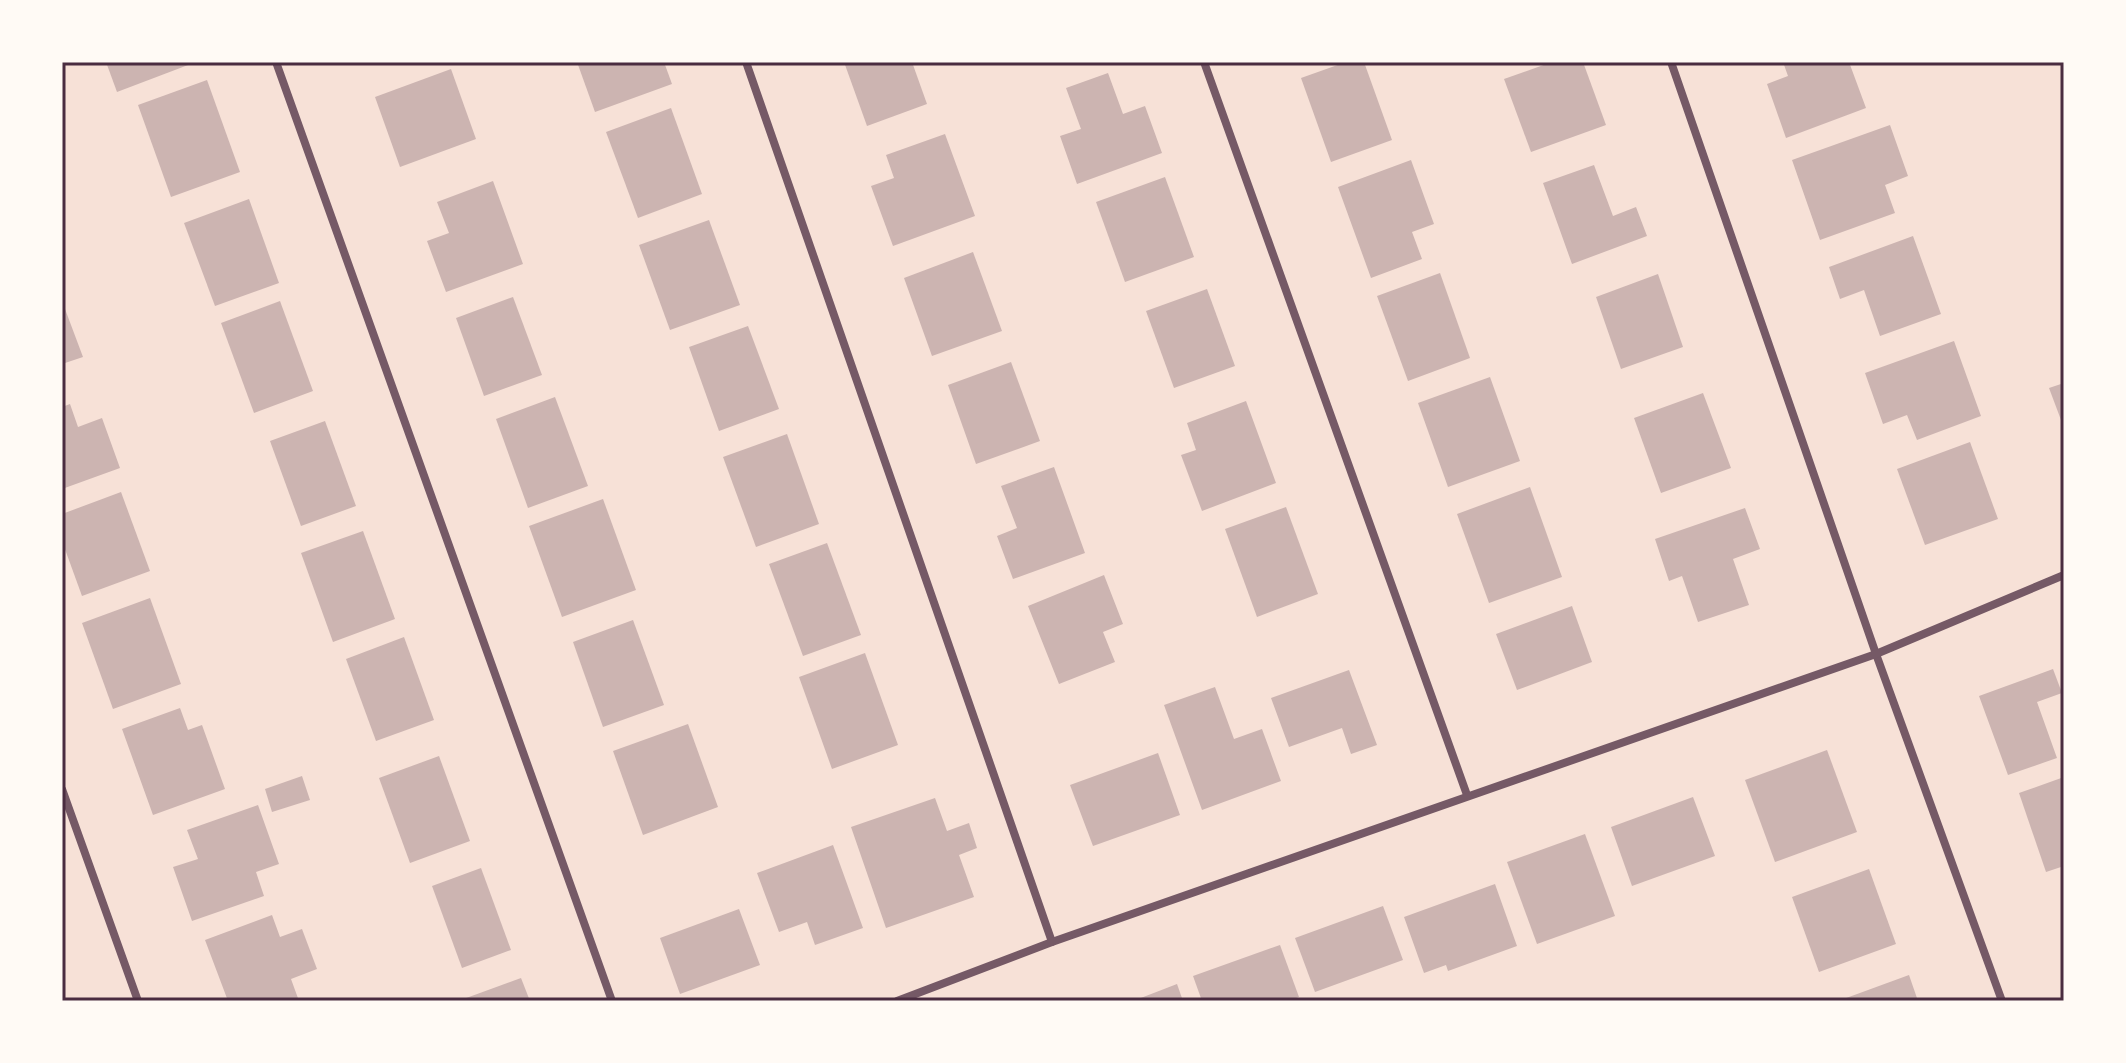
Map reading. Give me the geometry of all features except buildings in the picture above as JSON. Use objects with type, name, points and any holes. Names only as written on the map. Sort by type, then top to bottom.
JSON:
[{"type":"street","points":[[276,62],[612,1001]]},
{"type":"street","points":[[746,62],[1052,942]]},
{"type":"street","points":[[1204,62],[1467,795]]},
{"type":"street","points":[[1671,62],[1876,654],[2002,1001]]},
{"type":"street","points":[[897,1001],[1052,942],[1876,654],[2064,575]]},
{"type":"street","points":[[62,789],[138,1001]]}]
